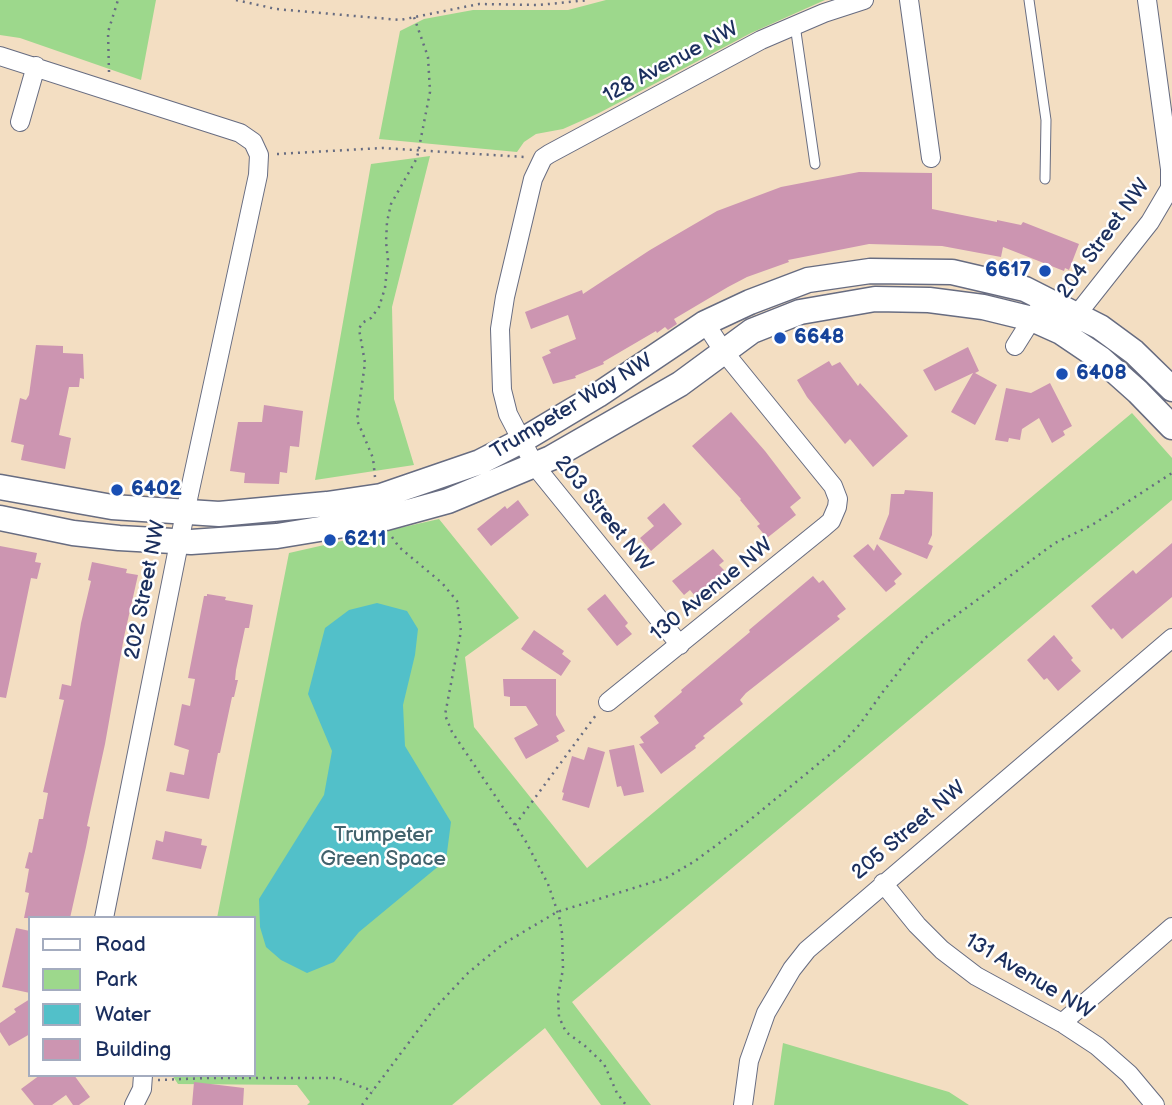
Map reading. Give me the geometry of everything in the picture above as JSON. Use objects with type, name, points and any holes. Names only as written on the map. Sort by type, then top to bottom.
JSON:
[{"type":"street","name":"128 Avenue NW","points":[[543,158],[761,40],[864,0]]},
{"type":"street","points":[[909,0],[931,158]]},
{"type":"street","name":"204 Street NW","points":[[1070,323],[1163,202],[1170,188],[1171,169],[1147,0]]},
{"type":"street","points":[[0,56],[240,133],[253,142],[258,151]]},
{"type":"street","points":[[20,122],[36,66]]},
{"type":"street","name":"202 Street NW","points":[[104,916],[185,513],[258,175],[258,151]]},
{"type":"street","name":"203 Street NW","points":[[543,158],[533,179],[500,328],[502,390],[508,414],[535,466],[680,645]]},
{"type":"street","name":"Trumpeter Way NW","points":[[0,487],[70,502],[219,514],[381,496],[480,462],[521,441],[598,395],[705,323],[750,302],[808,280],[870,271],[952,272],[1025,289],[1046,298],[1101,359],[1172,427]]},
{"type":"street","points":[[1014,346],[1046,298]]},
{"type":"street","name":"Trumpeter Way NW","points":[[0,518],[73,533],[179,542],[277,536],[372,521],[448,501],[535,466],[680,384],[752,331],[800,312],[875,299],[929,300],[1100,327],[1134,352],[1172,388]]},
{"type":"street","points":[[705,323],[724,352]]},
{"type":"street","name":"130 Avenue NW","points":[[608,702],[824,527],[831,521],[837,507],[838,499],[833,486],[724,352]]},
{"type":"street","name":"205 Street NW","points":[[743,1105],[749,1061],[766,1013],[807,950],[1172,638]]},
{"type":"street","name":"131 Avenue NW","points":[[883,883],[928,937],[961,965],[997,989],[1062,1023],[1114,1059],[1155,1105]]},
{"type":"street","points":[[1062,1023],[1172,927]]},
{"type":"street","points":[[134,1105],[144,1078]]},
{"type":"lane","points":[[1029,0],[1046,120],[1045,179]]},
{"type":"lane","points":[[795,25],[815,164]]},
{"type":"path","points":[[110,90],[108,32],[118,0]]},
{"type":"path","points":[[236,0],[276,9],[400,20],[479,4],[539,5],[589,0]]},
{"type":"path","points":[[376,481],[373,458],[357,420],[365,372],[365,354],[359,329],[379,307],[385,288],[388,260],[387,222],[391,204],[417,158],[430,92],[428,57],[414,17]]},
{"type":"path","points":[[258,151],[382,148],[543,158]]},
{"type":"path","points":[[362,1105],[434,1009],[468,973],[503,944],[558,912],[666,878],[695,861],[840,746],[860,724],[925,638],[1055,543],[1092,525],[1172,473]]},
{"type":"path","points":[[389,530],[399,547],[442,583],[457,601],[461,631],[445,715],[452,732],[515,825],[548,884],[562,933],[563,969],[558,996],[559,1017],[566,1032],[604,1065],[617,1093],[626,1105]]},
{"type":"path","points":[[515,825],[588,723],[608,702]]},
{"type":"path","points":[[144,1078],[337,1078],[374,1092]]},
{"type":"green space","points":[[0,0],[156,0],[141,80],[20,38],[0,35]]},
{"type":"green space","points":[[606,0],[825,0],[751,33],[599,113],[563,129],[536,134],[524,142],[517,152],[379,139],[400,31],[424,19],[473,10],[568,10]]},
{"type":"green space","points":[[430,156],[392,307],[394,399],[414,465],[315,480],[371,164]]},
{"type":"green space","name":"Trumpeter Green Space","points":[[1132,413],[1172,458],[1172,500],[572,1002],[651,1105],[601,1105],[545,1028],[452,1105],[307,1105],[310,1102],[297,1085],[178,1084],[173,1077],[256,1077],[256,916],[217,916],[289,553],[439,519],[519,618],[465,657],[474,727],[587,868]]},
{"type":"green space","points":[[783,1043],[949,1092],[969,1105],[774,1105]]},
{"type":"water","points":[[377,603],[407,611],[418,629],[403,705],[405,746],[451,822],[446,860],[359,932],[334,962],[307,973],[281,960],[266,947],[260,927],[259,899],[324,795],[332,751],[308,694],[325,628],[349,610]]},
{"type":"building","points":[[859,172],[932,173],[932,209],[997,222],[1021,225],[1023,222],[1079,244],[1069,270],[1065,268],[1064,271],[1003,247],[1001,257],[942,246],[869,244],[788,260],[789,262],[728,287],[674,319],[677,324],[668,330],[665,327],[657,333],[656,331],[603,362],[604,364],[575,376],[576,378],[553,384],[542,357],[551,353],[549,350],[576,339],[568,315],[531,329],[525,312],[582,290],[583,294],[650,250],[717,211],[781,187]]},
{"type":"building","points":[[36,345],[63,346],[63,353],[83,354],[84,379],[80,378],[79,387],[69,387],[59,435],[71,438],[65,469],[21,460],[24,445],[11,442],[20,398],[26,400],[29,395]]},
{"type":"building","points":[[968,347],[979,371],[975,373],[997,385],[975,425],[951,412],[973,373],[935,391],[923,370]]},
{"type":"building","points":[[829,361],[832,366],[840,362],[858,386],[860,383],[908,436],[873,467],[850,439],[845,444],[807,397],[797,380]]},
{"type":"building","points":[[1050,383],[1072,426],[1063,431],[1065,435],[1052,443],[1039,418],[1022,429],[1020,440],[995,440],[1006,388],[1031,393]]},
{"type":"building","points":[[264,405],[303,411],[299,447],[290,446],[287,473],[280,472],[279,484],[244,483],[245,473],[230,471],[238,422],[262,422]]},
{"type":"building","points":[[731,412],[801,498],[790,507],[796,515],[767,538],[741,499],[692,446]]},
{"type":"building","points":[[905,490],[933,492],[932,535],[928,544],[933,546],[927,559],[879,539],[889,514],[891,494],[904,494]]},
{"type":"building","points":[[518,500],[529,515],[491,546],[477,529],[505,506],[507,509]]},
{"type":"building","points":[[664,503],[682,524],[651,551],[640,538],[654,526],[647,518]]},
{"type":"building","points":[[1172,543],[1172,597],[1122,639],[1091,606],[1133,570],[1136,574]]},
{"type":"building","points":[[868,544],[874,551],[877,544],[902,574],[894,581],[896,584],[886,592],[853,556]]},
{"type":"building","points":[[0,546],[37,553],[35,562],[41,563],[37,579],[31,578],[6,698],[0,697]]},
{"type":"building","points":[[713,549],[724,561],[719,565],[725,571],[695,596],[690,590],[684,595],[672,581]]},
{"type":"building","points":[[92,562],[127,569],[126,573],[138,575],[70,916],[24,918],[29,893],[25,892],[29,869],[25,868],[29,852],[32,853],[39,819],[43,819],[48,793],[43,792],[64,700],[59,699],[62,684],[71,686],[91,581],[88,580]]},
{"type":"building","points":[[813,576],[819,583],[823,580],[846,609],[837,616],[840,619],[746,693],[740,700],[743,704],[703,736],[705,738],[696,748],[661,774],[639,744],[644,743],[640,737],[659,723],[654,716]]},
{"type":"building","points":[[207,594],[253,605],[249,628],[245,628],[236,670],[235,680],[238,680],[218,753],[209,799],[166,791],[170,772],[184,775],[189,750],[174,745],[182,704],[190,706],[195,679],[188,678],[204,596]]},
{"type":"building","points":[[605,594],[628,623],[625,626],[632,634],[617,646],[587,609]]},
{"type":"building","points":[[534,630],[564,651],[562,654],[571,661],[561,676],[521,649]]},
{"type":"building","points":[[1054,635],[1081,671],[1058,691],[1047,678],[1044,680],[1027,660]]},
{"type":"building","points":[[503,679],[556,679],[556,715],[565,731],[556,736],[559,741],[526,759],[514,738],[538,725],[526,706],[510,706],[510,697],[504,696]]},
{"type":"building","points":[[634,745],[644,792],[624,796],[621,786],[617,787],[609,750]]},
{"type":"building","points":[[588,747],[605,752],[589,808],[562,800],[572,756],[584,760]]},
{"type":"building","points":[[165,831],[202,839],[201,845],[207,846],[201,869],[152,859],[156,840],[163,842]]},
{"type":"building","points":[[16,928],[28,931],[28,993],[2,987]]},
{"type":"building","points":[[28,1000],[28,1035],[9,1046],[0,1032],[0,1023],[16,1012],[14,1009]]},
{"type":"building","points":[[37,1077],[75,1077],[90,1097],[79,1105],[73,1105],[66,1095],[52,1105],[34,1105],[21,1089]]},
{"type":"building","points":[[194,1082],[244,1088],[243,1105],[192,1105]]},
{"type":"place","name":"6617","points":[[1045,271]]},
{"type":"place","name":"6648","points":[[780,338]]},
{"type":"place","name":"6408","points":[[1062,374]]},
{"type":"place","name":"6402","points":[[117,490]]},
{"type":"place","name":"6211","points":[[330,540]]}]
